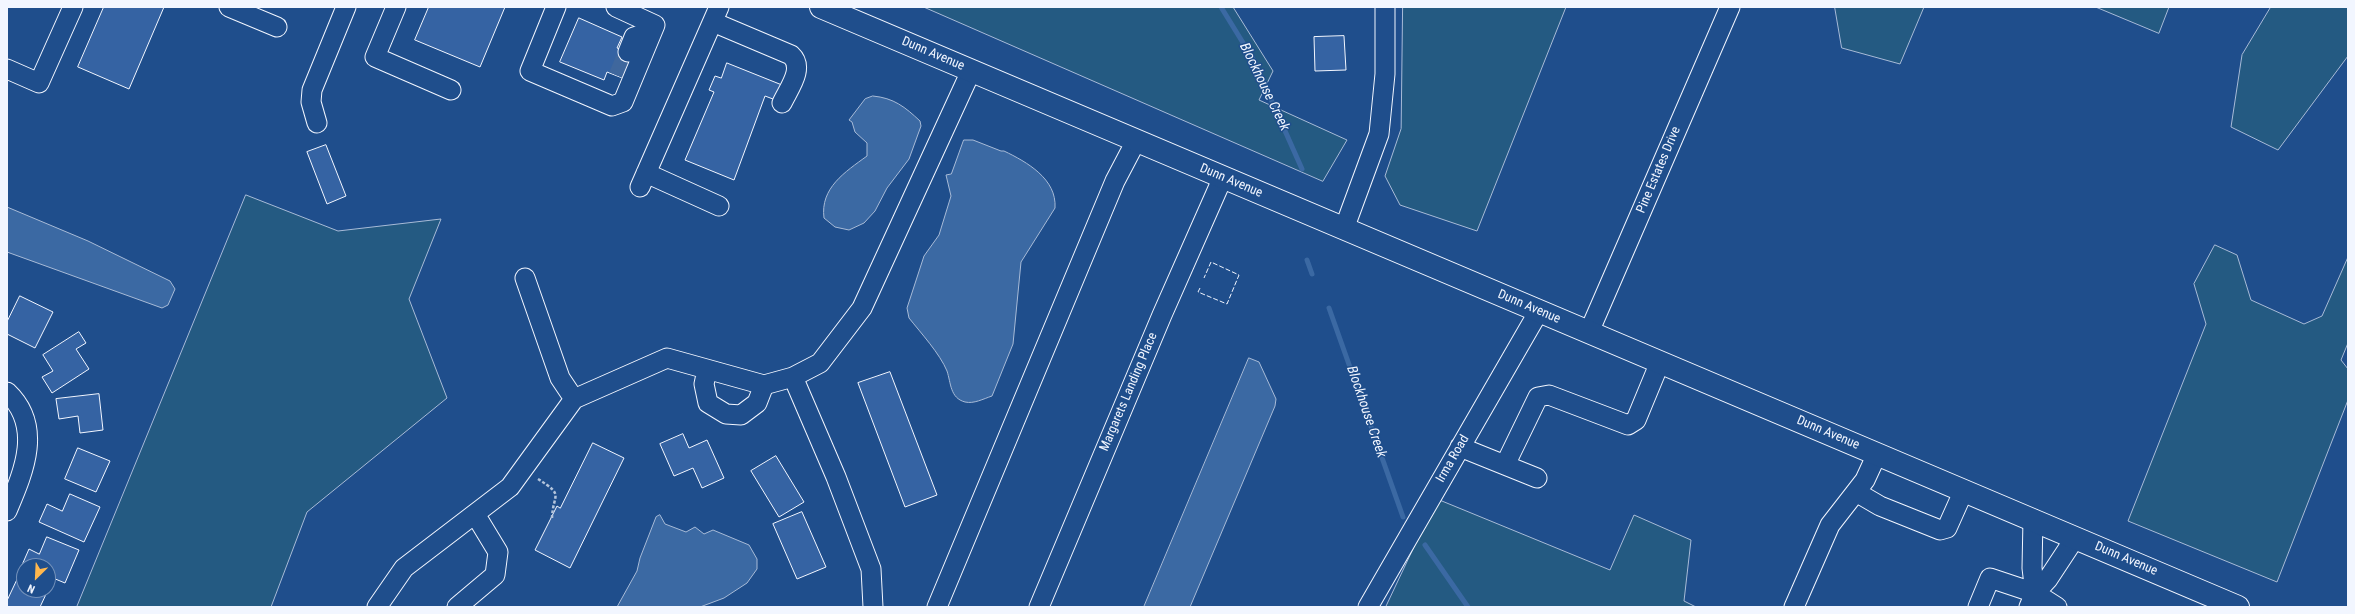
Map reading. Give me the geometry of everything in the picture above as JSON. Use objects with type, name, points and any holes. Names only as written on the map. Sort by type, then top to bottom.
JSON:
[{"type":"main road","name":"Dunn Avenue","points":[[821,7],[2238,607]]},
{"type":"street","points":[[7,69],[39,83],[72,7]]},
{"type":"street","points":[[229,7],[277,27]]},
{"type":"street","points":[[317,123],[311,102],[312,90],[346,7]]},
{"type":"street","points":[[396,7],[375,57],[451,90]]},
{"type":"street","points":[[556,7],[530,71],[612,106],[623,102],[655,25],[616,7]]},
{"type":"street","points":[[1344,229],[1379,134],[1385,74],[1385,7]]},
{"type":"street","name":"Pine Estates Drive","points":[[1589,332],[1730,7]]},
{"type":"street","points":[[719,206],[643,180],[716,15],[791,56],[796,61],[798,68],[782,103]]},
{"type":"street","points":[[628,52],[634,37],[652,31]]},
{"type":"street","points":[[377,607],[404,568],[510,487],[574,399],[667,358],[764,385],[793,377],[820,363],[862,308],[971,71]]},
{"type":"street","points":[[618,76],[623,102]]},
{"type":"street","points":[[937,607],[1112,188],[1136,141]]},
{"type":"street","name":"Margarets Landing Place","points":[[1039,607],[1162,314],[1222,177]]},
{"type":"street","points":[[525,278],[560,378],[574,399]]},
{"type":"street","name":"Irma Road","points":[[1368,607],[1539,311]]},
{"type":"street","points":[[1505,465],[1538,397],[1549,395],[1628,425],[1636,420],[1660,362]]},
{"type":"street","points":[[707,370],[704,384],[708,404],[726,414],[741,415],[757,403],[764,385]]},
{"type":"street","points":[[793,377],[836,477],[871,569],[873,607]]},
{"type":"street","points":[[7,392],[20,409],[27,430],[29,449],[24,470],[7,511]]},
{"type":"street","points":[[1460,447],[1537,478]]},
{"type":"street","points":[[1794,607],[1830,525],[1865,480],[1877,454]]},
{"type":"street","points":[[1856,492],[1880,506],[1940,530],[1947,528],[1964,490]]},
{"type":"street","points":[[457,607],[495,575],[498,552],[475,514]]},
{"type":"street","points":[[2032,600],[2033,519]]},
{"type":"street","points":[[2032,600],[2076,538]]},
{"type":"street","points":[[1978,607],[1990,578],[2032,600],[2057,607]]},
{"type":"path","points":[[522,470],[554,490],[557,497],[552,518]]},
{"type":"shaded area","points":[[924,7],[1233,7],[1273,71],[1259,100],[1347,140],[1323,181]]},
{"type":"shaded area","points":[[1403,7],[1566,7],[1477,231],[1400,205],[1385,176],[1401,129]]},
{"type":"shaded area","points":[[1835,7],[1924,7],[1900,64],[1842,48]]},
{"type":"shaded area","points":[[2096,7],[2169,7],[2159,33]]},
{"type":"shaded area","points":[[2271,7],[2348,7],[2348,56],[2278,150],[2231,127],[2242,55]]},
{"type":"shaded area","points":[[873,96],[887,99],[899,104],[920,121],[921,126],[909,159],[887,188],[875,211],[864,223],[849,230],[835,227],[824,218],[826,198],[830,189],[836,182],[850,168],[867,156],[867,143],[855,132],[852,122],[849,120],[865,99]]},
{"type":"shaded area","points":[[964,140],[973,140],[1004,151],[1031,166],[1046,180],[1051,188],[1055,208],[1021,262],[1013,344],[992,396],[972,402],[965,402],[956,397],[950,385],[944,364],[909,318],[907,308],[924,256],[939,235],[951,196],[946,175],[951,174]]},
{"type":"shaded area","points":[[246,195],[338,231],[441,219],[409,299],[447,398],[307,512],[271,607],[77,607]]},
{"type":"shaded area","points":[[7,207],[88,241],[170,281],[175,289],[168,305],[162,308],[7,252]]},
{"type":"shaded area","points":[[2215,245],[2237,255],[2251,300],[2304,324],[2322,316],[2348,257],[2348,343],[2341,360],[2348,369],[2348,400],[2277,582],[2128,521],[2206,324],[2194,284]]},
{"type":"shaded area","points":[[1249,358],[1259,362],[1276,399],[1275,406],[1190,607],[1144,607]]},
{"type":"shaded area","points":[[1437,499],[1610,570],[1634,515],[1691,540],[1684,601],[1696,607],[1386,607]]},
{"type":"shaded area","points":[[660,515],[665,524],[686,532],[695,527],[704,534],[713,530],[749,545],[757,559],[757,569],[747,583],[724,598],[700,607],[617,607],[637,571],[640,558],[656,517]]},
{"type":"building","points":[[104,7],[164,7],[129,89],[78,67]]},
{"type":"building","points":[[429,7],[505,7],[480,67],[415,40]]},
{"type":"building","points":[[579,18],[622,37],[617,48],[640,57],[630,81],[607,72],[604,80],[560,62]]},
{"type":"building","points":[[1344,36],[1346,70],[1315,71],[1314,37]]},
{"type":"building","points":[[727,63],[787,87],[781,102],[765,96],[734,180],[685,160],[714,92],[709,90],[715,76],[721,78]]},
{"type":"building","points":[[326,145],[346,196],[327,204],[307,152]]},
{"type":"building","points":[[20,296],[53,312],[35,348],[7,334],[7,322]]},
{"type":"building","points":[[79,332],[86,343],[76,349],[89,369],[52,393],[42,377],[53,371],[43,355]]},
{"type":"building","points":[[890,372],[937,495],[905,507],[858,383]]},
{"type":"building","points":[[99,394],[103,430],[80,433],[78,416],[59,419],[56,399]]},
{"type":"building","points":[[683,434],[689,448],[707,440],[724,478],[702,488],[693,468],[674,476],[660,444]]},
{"type":"building","points":[[593,443],[624,458],[570,568],[535,550],[557,506],[560,508]]},
{"type":"building","points":[[78,448],[110,461],[96,492],[65,479]]},
{"type":"building","points":[[776,456],[804,502],[779,517],[751,471]]},
{"type":"building","points":[[70,494],[100,507],[84,542],[39,522],[47,504],[62,511]]},
{"type":"building","points":[[802,512],[826,567],[797,579],[773,524]]},
{"type":"building","points":[[47,537],[79,550],[65,583],[56,579],[56,558],[25,558],[29,549],[39,554]]},
{"type":"building","points":[[16,582],[16,598],[44,598],[40,607],[7,607],[7,601]]},
{"type":"waterway","name":"Blockhouse Creek","points":[[1221,7],[1253,59],[1302,169]]},
{"type":"waterway","name":"Blockhouse Creek","points":[[1307,260],[1312,274]]},
{"type":"waterway","name":"Blockhouse Creek","points":[[1329,308],[1403,517]]},
{"type":"waterway","name":"Blockhouse Creek","points":[[1425,545],[1468,607]]},
{"type":"tunnel","points":[[618,76],[628,52]]},
{"type":"fence","points":[[1200,288],[1198,292],[1227,304],[1239,275],[1211,262],[1204,278]]}]
